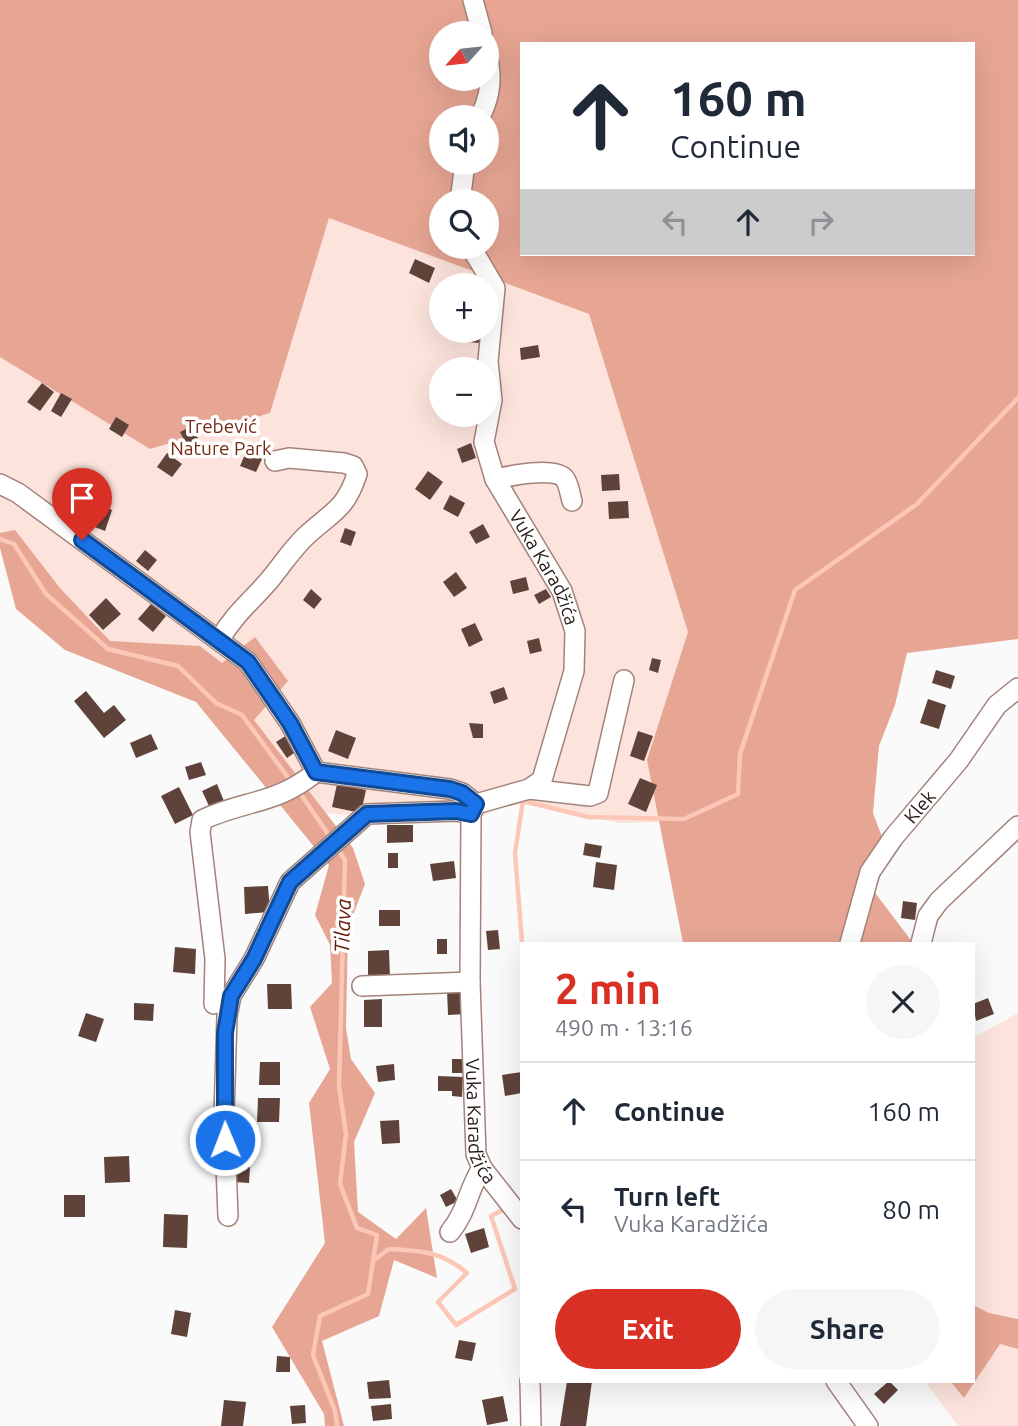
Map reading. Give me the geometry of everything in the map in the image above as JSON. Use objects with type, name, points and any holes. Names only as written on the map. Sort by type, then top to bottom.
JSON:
[{"type":"street","points":[[473,0],[479,21]]},
{"type":"street","name":"Vuka Karadžića","points":[[478,259],[495,288],[488,361],[492,400],[484,442],[495,479],[562,591],[575,631],[574,671],[567,697],[542,780],[529,789]]},
{"type":"street","points":[[220,639],[230,622],[271,578],[292,550],[340,509],[351,494],[357,474],[353,466],[344,463],[289,458],[275,461]]},
{"type":"street","points":[[495,479],[524,474],[559,474],[565,478],[572,501]]},
{"type":"street","points":[[0,484],[18,494],[248,662],[290,723],[316,772]]},
{"type":"street","points":[[228,1216],[224,1076],[227,1016],[231,996],[254,959],[290,882],[367,814],[473,809],[529,789],[590,796],[598,793],[624,680]]},
{"type":"street","name":"Klek","points":[[850,942],[870,872],[892,838],[959,760],[997,705],[1018,688]]},
{"type":"street","points":[[214,1004],[215,959],[201,832],[202,820],[264,802],[294,788],[316,772],[450,789],[462,793],[473,809]]},
{"type":"street","name":"Vuka Karadžića","points":[[473,809],[470,982],[476,1154],[482,1168],[520,1216]]},
{"type":"street","points":[[920,942],[928,916],[939,901],[1018,826]]},
{"type":"street","points":[[362,986],[470,982]]},
{"type":"street","points":[[450,1232],[463,1216],[474,1181],[482,1168]]},
{"type":"street","points":[[530,1383],[531,1426]]},
{"type":"street","points":[[837,1383],[868,1426]]},
{"type":"green space","name":"Trebević Nature Park","points":[[0,0],[1018,0],[1018,407],[669,822],[620,823],[522,804],[495,808],[480,816],[372,818],[306,811],[235,709],[112,656],[0,537]]},
{"type":"green space","points":[[1018,1013],[1018,1319],[989,1313],[975,1306],[975,1037]]},
{"type":"green space","points":[[1000,1343],[1018,1349],[1018,1426],[958,1426],[926,1383],[952,1383],[964,1398]]},
{"type":"shaded area","points":[[0,0],[1018,0],[1018,639],[907,653],[895,705],[879,746],[873,813],[887,850],[873,890],[912,942],[683,942],[647,760],[688,632],[589,314],[499,281],[499,273],[478,273],[440,259],[499,259],[499,189],[429,189],[429,255],[329,218],[270,413],[150,449],[0,357]]},
{"type":"shaded area","points":[[15,530],[60,588],[110,641],[200,646],[222,663],[255,637],[288,681],[254,720],[353,848],[365,884],[348,928],[346,1028],[351,1059],[375,1093],[354,1142],[358,1212],[396,1239],[426,1208],[437,1278],[394,1260],[379,1316],[322,1341],[344,1426],[325,1426],[324,1414],[272,1327],[325,1243],[309,1103],[330,1069],[310,1007],[332,983],[330,945],[315,915],[329,865],[196,702],[65,650],[16,609],[0,548],[0,533]]},
{"type":"shaded area","points":[[975,1306],[989,1313],[1018,1319],[1018,1349],[1000,1344],[975,1382]]},
{"type":"shaded area","points":[[952,1383],[974,1383],[964,1398]]},
{"type":"building","points":[[415,259],[435,268],[433,273],[429,273],[429,283],[409,273]]},
{"type":"building","points":[[538,345],[540,357],[521,360],[520,348]]},
{"type":"building","points":[[42,383],[54,392],[40,411],[27,402]]},
{"type":"building","points":[[61,393],[72,399],[61,417],[51,411]]},
{"type":"building","points":[[116,417],[129,425],[122,437],[109,429]]},
{"type":"building","points":[[192,426],[198,438],[187,445],[180,432]]},
{"type":"building","points":[[471,443],[476,458],[462,463],[457,449]]},
{"type":"building","points":[[246,452],[262,459],[256,472],[240,466]]},
{"type":"building","points":[[167,453],[182,464],[172,477],[157,467]]},
{"type":"building","points":[[428,471],[443,482],[430,500],[415,489]]},
{"type":"building","points":[[619,474],[620,490],[602,491],[601,475]]},
{"type":"building","points":[[450,495],[465,503],[458,517],[443,509]]},
{"type":"building","points":[[628,501],[629,518],[609,519],[608,502]]},
{"type":"building","points":[[94,503],[112,510],[105,531],[87,524]]},
{"type":"building","points":[[483,524],[490,537],[476,544],[469,532]]},
{"type":"building","points":[[345,528],[356,532],[351,546],[340,542]]},
{"type":"building","points":[[145,550],[157,560],[148,571],[136,561]]},
{"type":"building","points":[[456,572],[467,588],[454,597],[443,582]]},
{"type":"building","points":[[526,577],[529,590],[513,594],[510,581]]},
{"type":"building","points":[[311,589],[322,599],[314,609],[303,600]]},
{"type":"building","points":[[546,589],[551,597],[539,604],[534,595]]},
{"type":"building","points":[[106,598],[121,614],[103,630],[89,615]]},
{"type":"building","points":[[151,604],[166,616],[153,632],[138,619]]},
{"type":"building","points":[[475,623],[483,640],[469,647],[461,629]]},
{"type":"building","points":[[539,638],[542,651],[530,654],[527,641]]},
{"type":"building","points":[[652,658],[661,660],[658,673],[649,670]]},
{"type":"building","points":[[936,670],[955,676],[951,689],[932,683]]},
{"type":"building","points":[[504,687],[508,699],[494,704],[490,692]]},
{"type":"building","points":[[86,691],[104,713],[114,705],[126,720],[104,738],[74,701]]},
{"type":"building","points":[[928,699],[946,705],[939,729],[920,723]]},
{"type":"building","points":[[469,723],[483,724],[483,738],[473,738]]},
{"type":"building","points":[[336,730],[356,738],[348,759],[328,751]]},
{"type":"building","points":[[638,731],[653,736],[644,761],[630,756]]},
{"type":"building","points":[[151,734],[158,749],[136,758],[130,743]]},
{"type":"building","points":[[287,735],[297,751],[287,758],[276,742]]},
{"type":"building","points":[[201,762],[206,775],[189,780],[185,767]]},
{"type":"building","points":[[640,778],[657,785],[646,812],[628,804]]},
{"type":"building","points":[[217,784],[224,801],[210,808],[202,791]]},
{"type":"building","points":[[337,784],[366,790],[361,813],[332,807]]},
{"type":"building","points":[[179,787],[193,815],[175,824],[161,796]]},
{"type":"building","points":[[387,825],[413,825],[413,842],[387,843]]},
{"type":"building","points":[[585,843],[602,846],[600,858],[583,855]]},
{"type":"building","points":[[388,853],[398,853],[398,868],[388,868]]},
{"type":"building","points":[[454,861],[456,878],[433,881],[430,864]]},
{"type":"building","points":[[596,862],[617,865],[614,890],[593,887]]},
{"type":"building","points":[[268,886],[270,912],[245,914],[244,887]]},
{"type":"building","points":[[903,901],[917,903],[915,920],[901,918]]},
{"type":"building","points":[[379,910],[400,910],[400,926],[379,926]]},
{"type":"building","points":[[498,930],[500,949],[488,950],[486,931]]},
{"type":"building","points":[[437,939],[447,939],[447,954],[437,954]]},
{"type":"building","points":[[175,947],[196,949],[195,974],[173,972]]},
{"type":"building","points":[[389,950],[390,978],[368,979],[368,951]]},
{"type":"building","points":[[267,984],[291,984],[292,1009],[268,1009]]},
{"type":"building","points":[[466,989],[467,1014],[448,1015],[447,990]]},
{"type":"building","points":[[988,998],[994,1014],[976,1021],[975,1003]]},
{"type":"building","points":[[382,999],[382,1027],[364,1027],[364,1000]]},
{"type":"building","points":[[134,1003],[154,1004],[153,1021],[134,1020]]},
{"type":"building","points":[[86,1013],[104,1019],[96,1042],[78,1036]]},
{"type":"building","points":[[452,1059],[470,1059],[470,1073],[452,1073]]},
{"type":"building","points":[[260,1062],[280,1062],[280,1085],[259,1085]]},
{"type":"building","points":[[394,1064],[395,1080],[378,1082],[376,1066]]},
{"type":"building","points":[[520,1072],[520,1093],[505,1096],[502,1075]]},
{"type":"building","points":[[438,1076],[463,1077],[462,1097],[452,1096],[452,1091],[438,1091]]},
{"type":"building","points":[[258,1098],[280,1098],[279,1122],[257,1122]]},
{"type":"building","points":[[399,1120],[400,1143],[382,1144],[380,1121]]},
{"type":"building","points":[[129,1156],[130,1182],[105,1183],[104,1157]]},
{"type":"building","points":[[236,1166],[250,1167],[249,1183],[235,1182]]},
{"type":"building","points":[[451,1189],[458,1201],[446,1207],[440,1195]]},
{"type":"building","points":[[64,1195],[85,1195],[85,1217],[64,1217]]},
{"type":"building","points":[[164,1214],[188,1215],[187,1248],[163,1247]]},
{"type":"building","points":[[484,1228],[489,1247],[471,1253],[465,1234]]},
{"type":"building","points":[[175,1310],[191,1313],[187,1337],[171,1334]]},
{"type":"building","points":[[459,1340],[476,1343],[472,1361],[455,1358]]},
{"type":"building","points":[[277,1356],[290,1357],[290,1372],[276,1372]]},
{"type":"building","points":[[389,1380],[391,1398],[369,1399],[367,1382]]},
{"type":"building","points":[[567,1383],[592,1383],[586,1426],[560,1426]]},
{"type":"building","points":[[887,1383],[891,1383],[898,1390],[884,1404],[874,1394]]},
{"type":"building","points":[[503,1396],[508,1421],[487,1425],[482,1400]]},
{"type":"building","points":[[224,1400],[246,1402],[243,1426],[221,1426]]},
{"type":"building","points":[[391,1404],[392,1419],[373,1421],[371,1406]]},
{"type":"building","points":[[305,1405],[306,1423],[292,1424],[290,1406]]},
{"type":"waterway","points":[[522,942],[515,853],[523,801],[588,817],[684,819],[738,794],[740,754],[795,590],[917,504],[1018,398]]},
{"type":"waterway","name":"Tilava","points":[[0,539],[14,544],[46,594],[108,649],[178,666],[216,703],[242,715],[292,783]]},
{"type":"waterway","name":"Tilava","points":[[298,790],[330,837]]},
{"type":"waterway","name":"Tilava","points":[[337,848],[345,860],[339,1086],[346,1134],[340,1184],[357,1228],[377,1235],[368,1294],[320,1316],[313,1355],[335,1411],[337,1426]]},
{"type":"waterway","points":[[374,1260],[389,1249],[421,1252],[448,1260],[467,1273],[438,1302],[456,1325],[515,1289],[491,1216],[501,1211]]},
{"type":"route","points":[[82,540],[248,662],[290,723],[316,772],[450,789],[462,793],[476,804],[471,814],[456,811],[382,811],[367,814],[290,882],[254,959],[231,996],[225,1033],[225,1140]]}]
